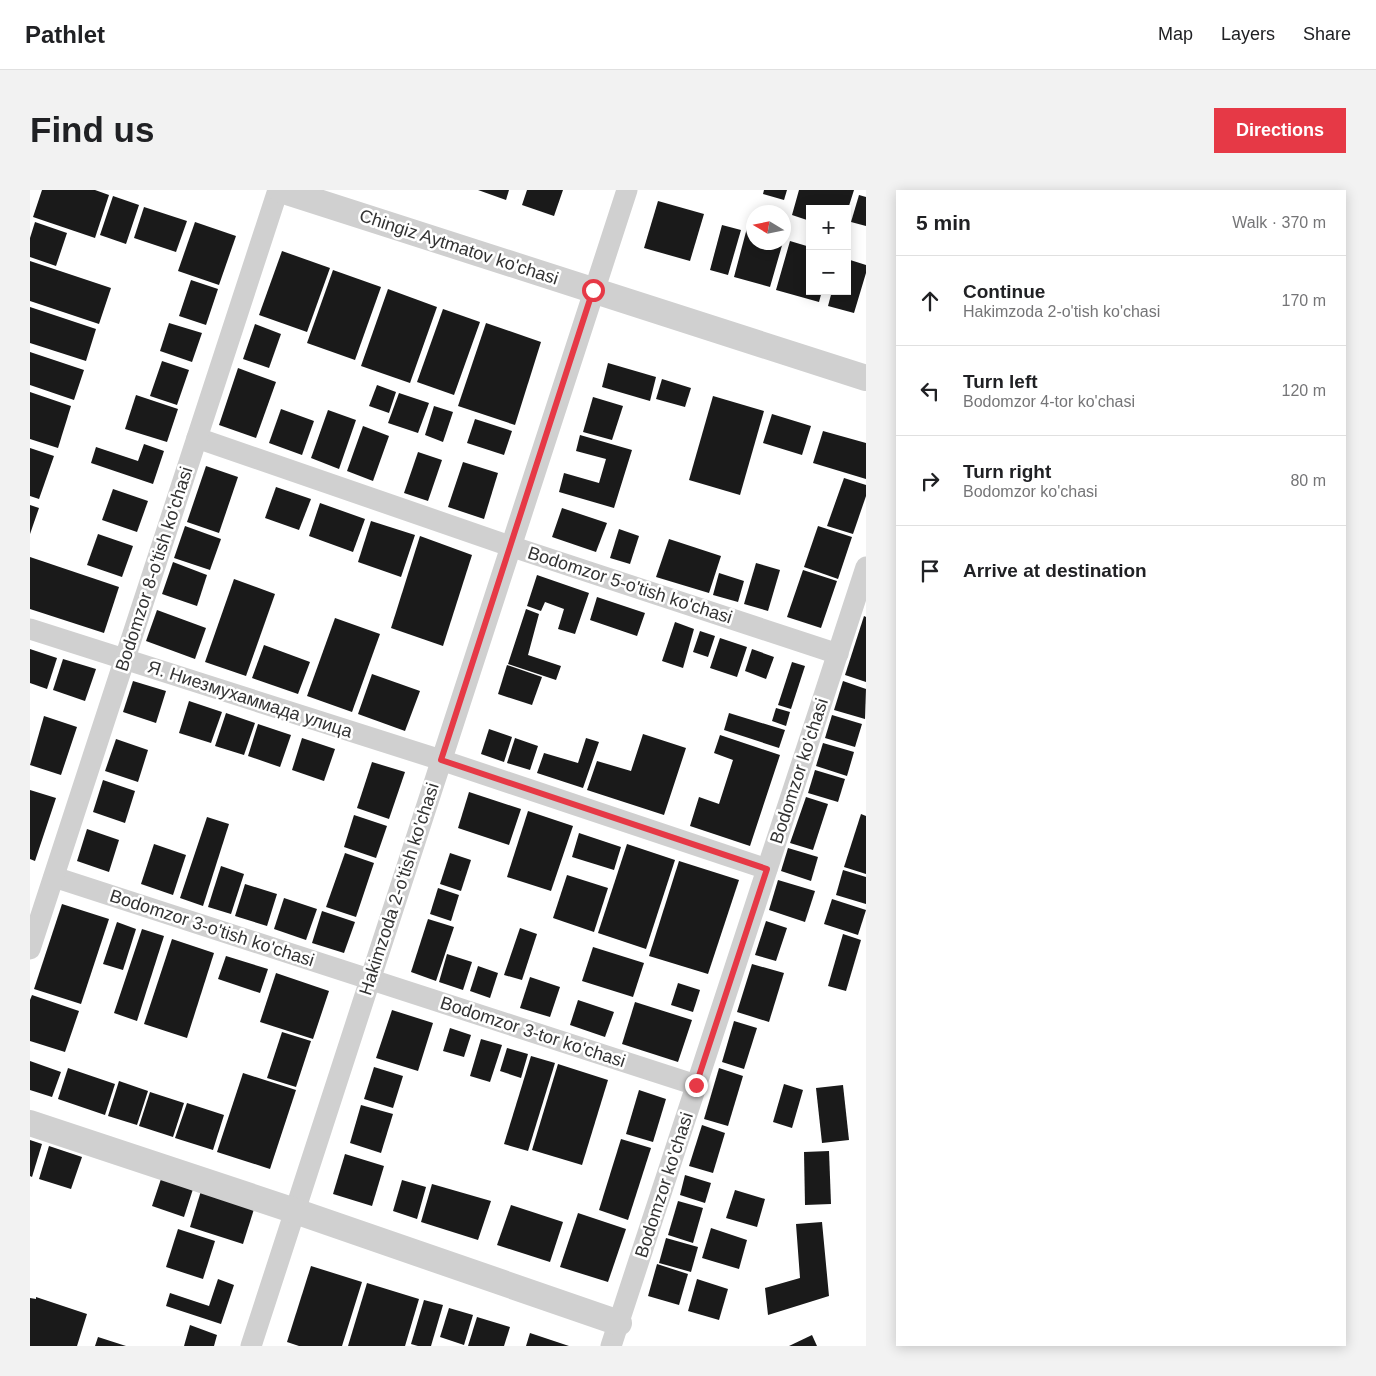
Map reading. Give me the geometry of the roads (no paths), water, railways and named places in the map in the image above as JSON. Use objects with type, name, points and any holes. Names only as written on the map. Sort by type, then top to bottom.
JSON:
[{"type":"street","name":"Chingiz Aytmatov ko'chasi","points":[[279,190],[866,378]]},
{"type":"street","name":"Bodomzor 8-o'tish ko'chasi","points":[[30,949],[196,438],[279,190]]},
{"type":"street","name":"Hakimzoda 2-o'tish ko'chasi","points":[[251,1346],[627,190]]},
{"type":"street","name":"Bodomzor 5-o'tish ko'chasi","points":[[196,438],[510,546],[838,654]]},
{"type":"street","name":"Bodomzor ko'chasi","points":[[615,1334],[866,567]]},
{"type":"street","name":"Я. Ниезмухаммада улица","points":[[30,630],[441,760],[767,869]]},
{"type":"street","name":"Bodomzor 3-o'tish ko'chasi","points":[[54,877],[370,979]]},
{"type":"street","name":"Bodomzor 3-tor ko'chasi","points":[[370,979],[696,1085]]},
{"type":"street","points":[[30,1123],[295,1211],[615,1334]]}]
